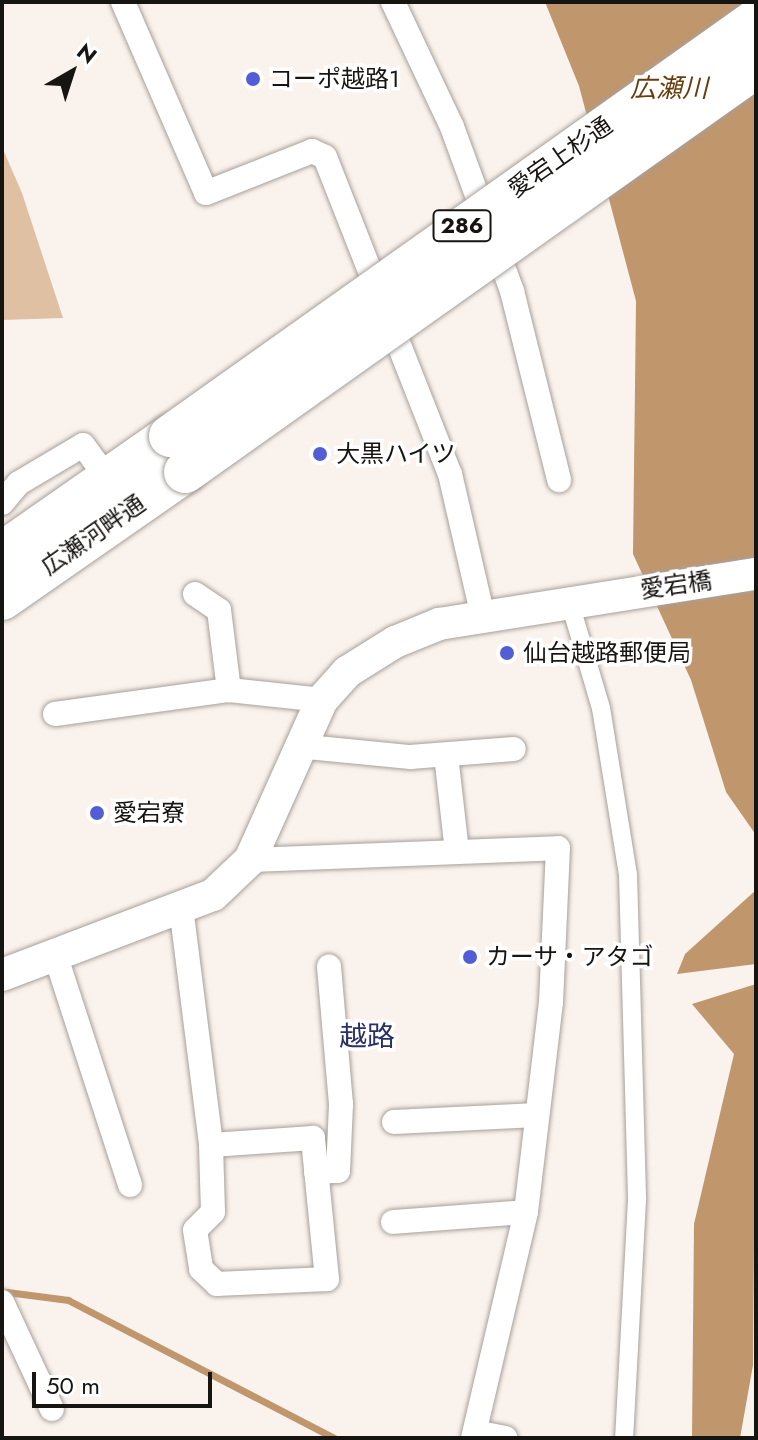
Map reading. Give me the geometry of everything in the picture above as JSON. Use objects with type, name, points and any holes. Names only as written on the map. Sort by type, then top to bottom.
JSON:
[{"type":"highway","name":"愛宕上杉通","points":[[177,454],[756,20]]},
{"type":"highway","name":"愛宕上杉通","points":[[177,454],[756,67]]},
{"type":"highway","name":"広瀬河畔通","points":[[2,553],[107,478],[177,454]]},
{"type":"highway","name":"広瀬河畔通","points":[[2,599],[177,454]]},
{"type":"street","points":[[123,2],[206,193],[312,151],[325,157],[450,474],[483,617]]},
{"type":"street","points":[[393,2],[452,127],[512,291],[559,480]]},
{"type":"street","points":[[2,503],[19,483],[83,445],[107,478]]},
{"type":"street","name":"愛宕橋","points":[[250,860],[297,746],[322,700],[347,672],[395,642],[483,617],[756,574]]},
{"type":"street","points":[[195,594],[219,610],[229,690]]},
{"type":"street","points":[[582,599],[628,874],[637,1200],[624,1438]]},
{"type":"street","points":[[55,714],[229,690],[322,700]]},
{"type":"street","points":[[297,746],[446,755],[514,749]]},
{"type":"street","points":[[446,755],[457,851]]},
{"type":"street","points":[[2,975],[213,895],[250,860],[558,848],[537,1115],[526,1212],[474,1435],[505,1438]]},
{"type":"street","points":[[181,907],[211,1145],[213,1212],[195,1230],[201,1269],[217,1284],[327,1279],[313,1138],[211,1145]]},
{"type":"street","points":[[55,954],[130,1185]]},
{"type":"street","points":[[316,1172],[338,1171],[341,1104],[329,967]]},
{"type":"street","points":[[394,1122],[537,1115]]},
{"type":"street","points":[[393,1222],[526,1212]]},
{"type":"street","points":[[2,1302],[52,1409]]},
{"type":"shaded area","points":[[2,147],[22,193],[63,318],[2,320]]},
{"type":"water","name":"広瀬川","points":[[545,2],[756,2],[756,835],[726,792],[691,680],[633,554],[636,301],[579,86]]},
{"type":"water","points":[[756,890],[756,964],[677,974],[685,954]]},
{"type":"water","points":[[756,984],[753,1365],[740,1438],[692,1438],[694,1224],[734,1054],[692,1004]]},
{"type":"waterway","points":[[7,1292],[68,1300],[334,1438]]},
{"type":"place","name":"コーポ越路1","points":[[253,79]]},
{"type":"place","name":"大黒ハイツ","points":[[320,454]]},
{"type":"place","name":"仙台越路郵便局","points":[[507,653]]},
{"type":"place","name":"愛宕寮","points":[[97,813]]},
{"type":"place","name":"カーサ・アタゴ","points":[[470,957]]},
{"type":"district","name":"越路","points":[[367,1037]]}]
